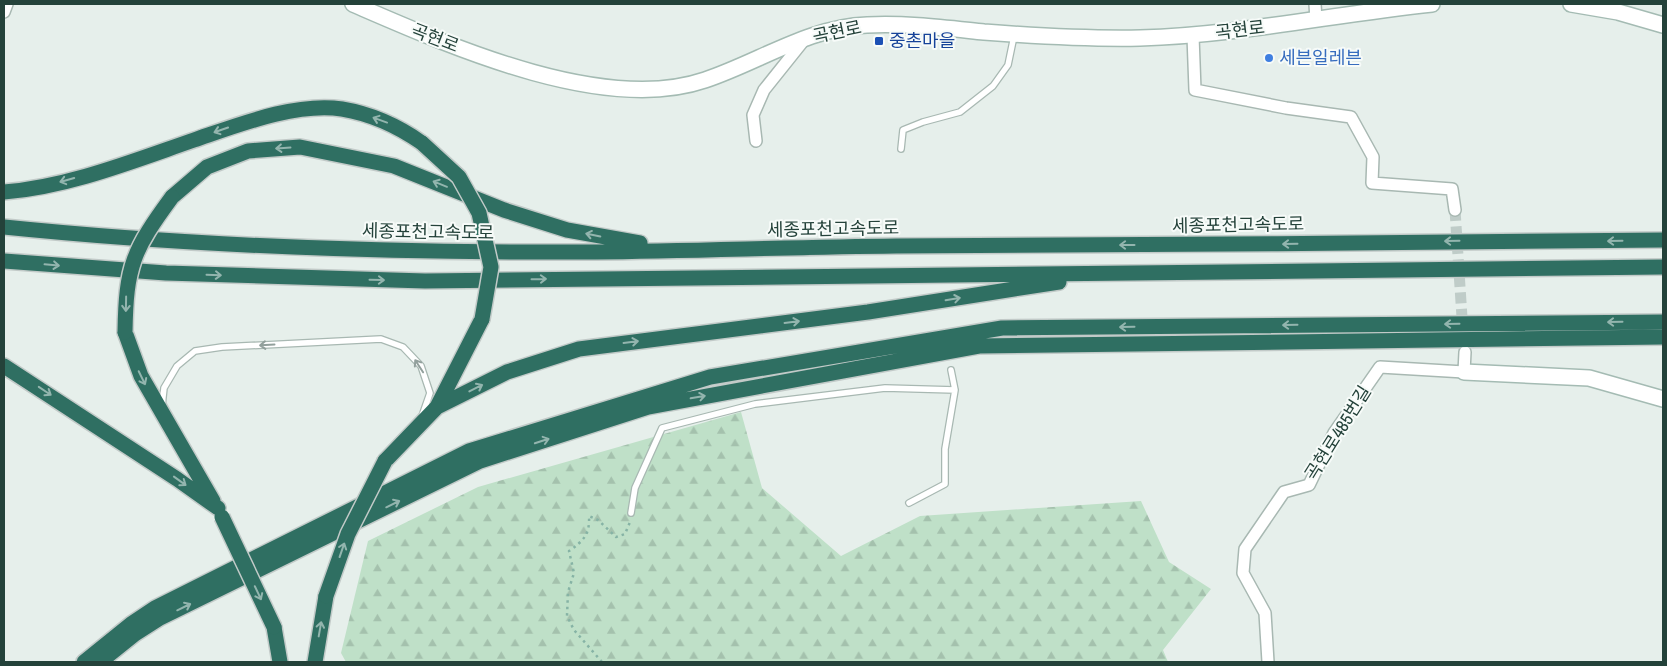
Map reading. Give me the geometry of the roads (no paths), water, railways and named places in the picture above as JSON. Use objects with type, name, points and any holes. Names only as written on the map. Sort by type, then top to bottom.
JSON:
[{"type":"highway","points":[[4,192],[34,190],[143,158],[239,124],[315,108],[341,109],[364,114],[392,125],[422,143],[459,177],[479,213],[491,267],[482,319],[437,407],[385,461],[348,534],[326,596],[314,662]]},
{"type":"highway","points":[[280,662],[274,628],[220,513],[141,376],[125,332],[126,292],[131,264],[146,232],[172,198],[207,167],[248,151],[300,147],[394,166],[504,210],[567,230],[626,242],[729,249]]},
{"type":"highway","name":"세종포천고속도로","points":[[4,227],[114,237],[352,249],[592,252],[1663,240]]},
{"type":"highway","points":[[4,261],[166,273],[424,281],[1663,267]]},
{"type":"highway","points":[[437,407],[507,372],[579,349],[868,312],[1110,273]]},
{"type":"highway","points":[[84,662],[125,628],[155,608],[470,451],[710,377],[1002,328],[1663,322]]},
{"type":"highway","points":[[100,662],[135,634],[160,618],[480,461],[648,407],[979,346],[1663,337]]},
{"type":"highway","points":[[4,366],[177,478],[220,513]]},
{"type":"main road","name":"곡현로","points":[[353,4],[440,42],[507,64],[602,88],[642,91],[704,81],[834,28],[866,25],[903,25],[1092,38],[1193,36],[1432,4]]},
{"type":"main road","points":[[1572,4],[1618,12],[1663,25]]},
{"type":"main road","points":[[1464,372],[1589,378],[1663,399]]},
{"type":"street","points":[[4,12],[7,4]]},
{"type":"street","points":[[1314,4],[1316,20]]},
{"type":"street","points":[[1193,36],[1195,90],[1286,108],[1351,117],[1373,156],[1372,183],[1452,189],[1455,210]]},
{"type":"street","points":[[756,140],[753,115],[764,90],[806,38]]},
{"type":"street","points":[[1464,372],[1465,352]]},
{"type":"street","name":"곡현로485번길","points":[[1268,662],[1264,613],[1243,573],[1246,549],[1273,508],[1284,492],[1309,485],[1334,432],[1380,367],[1464,372]]},
{"type":"lane","points":[[901,149],[903,130],[960,112],[993,86],[1008,65],[1014,34]]},
{"type":"lane","points":[[162,413],[164,388],[177,366],[195,351],[222,347],[381,338],[403,347],[421,366],[430,394],[418,427]]},
{"type":"lane","points":[[910,503],[945,484],[945,449],[955,390],[951,370]]},
{"type":"lane","points":[[631,513],[635,488],[662,428],[755,404],[885,388],[955,390]]},
{"type":"tunnel","points":[[1455,210],[1464,348]]},
{"type":"place","name":"중촌마을","points":[[879,41]]},
{"type":"place","name":"세븐일레븐","points":[[1269,58]]}]
